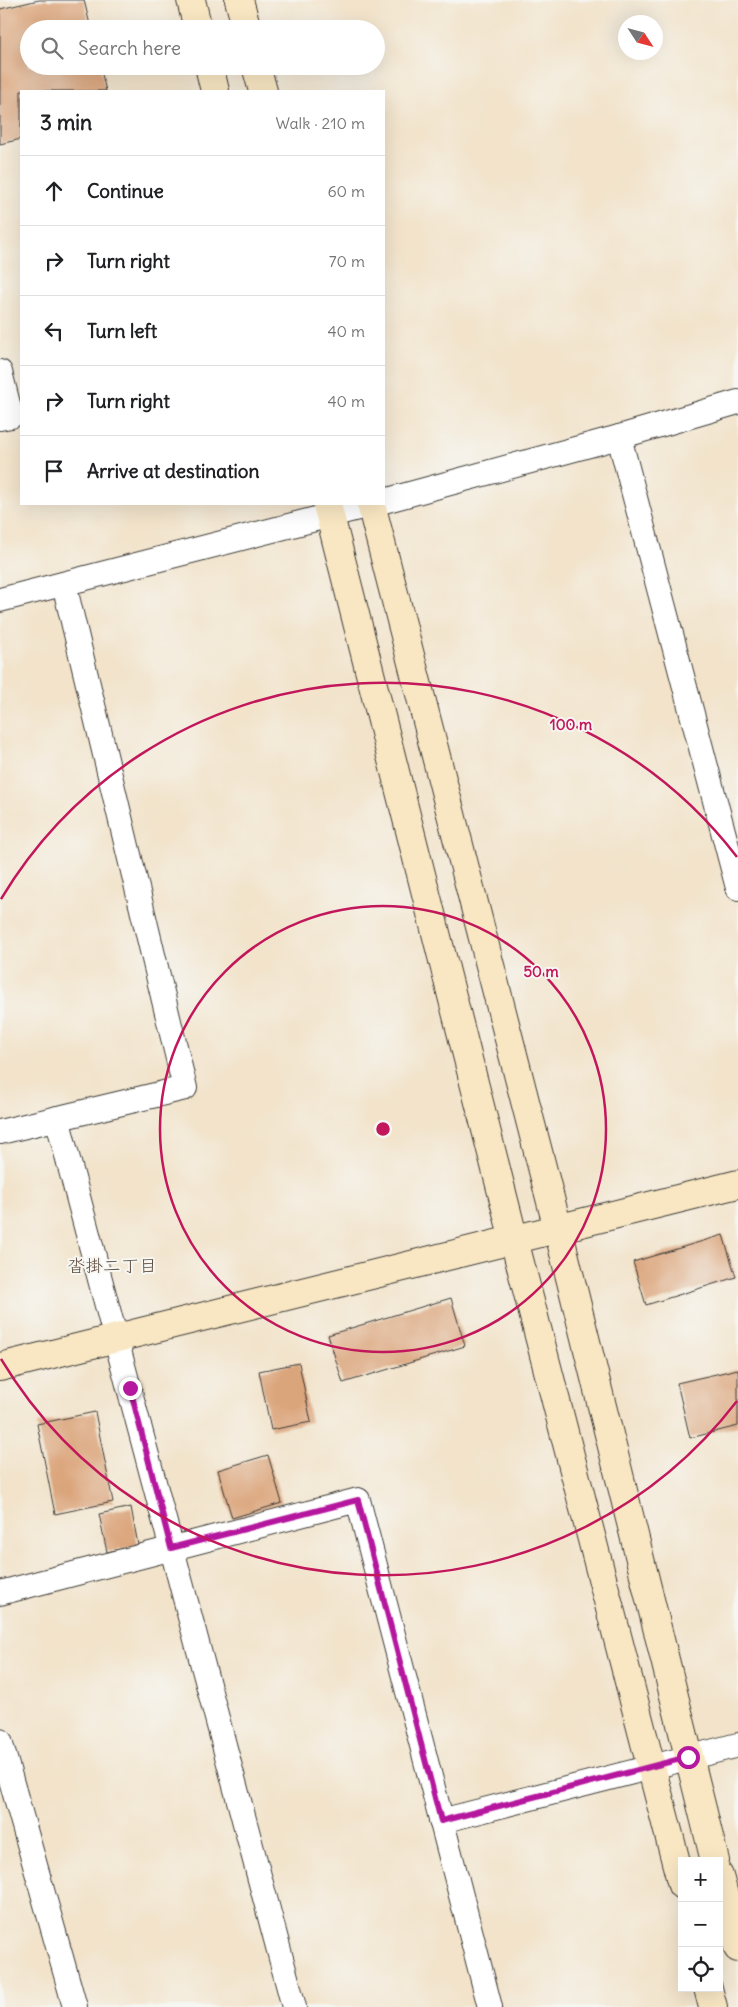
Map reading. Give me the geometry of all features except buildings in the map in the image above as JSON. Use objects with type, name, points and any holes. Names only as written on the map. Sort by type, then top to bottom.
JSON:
[{"type":"street","points":[[190,0],[196,20]]},
{"type":"street","points":[[239,0],[245,20]]},
{"type":"street","points":[[211,75],[215,90]]},
{"type":"street","points":[[259,75],[263,90]]},
{"type":"street","points":[[0,372],[11,416],[0,418]]},
{"type":"street","points":[[385,501],[619,437],[738,402]]},
{"type":"street","points":[[619,437],[738,888]]},
{"type":"street","points":[[0,600],[64,584],[329,509],[363,505]]},
{"type":"street","points":[[372,505],[558,1229],[714,1857]]},
{"type":"street","points":[[329,509],[514,1240],[678,1869]]},
{"type":"street","points":[[0,1132],[185,1088],[64,584]]},
{"type":"street","points":[[57,1118],[294,2007]]},
{"type":"street","points":[[0,1367],[738,1184]]},
{"type":"street","points":[[0,1593],[358,1500],[490,2007]]},
{"type":"street","points":[[0,1741],[75,2007]]},
{"type":"street","points":[[441,1821],[738,1745]]},
{"type":"street","points":[[723,1891],[738,1948]]},
{"type":"street","points":[[709,1992],[713,2007]]},
{"type":"district","name":"沓掛二丁目","points":[[112,1265]]},
{"type":"route","points":[[130,1388],[171,1548],[358,1500],[441,1821],[688,1757]]}]
